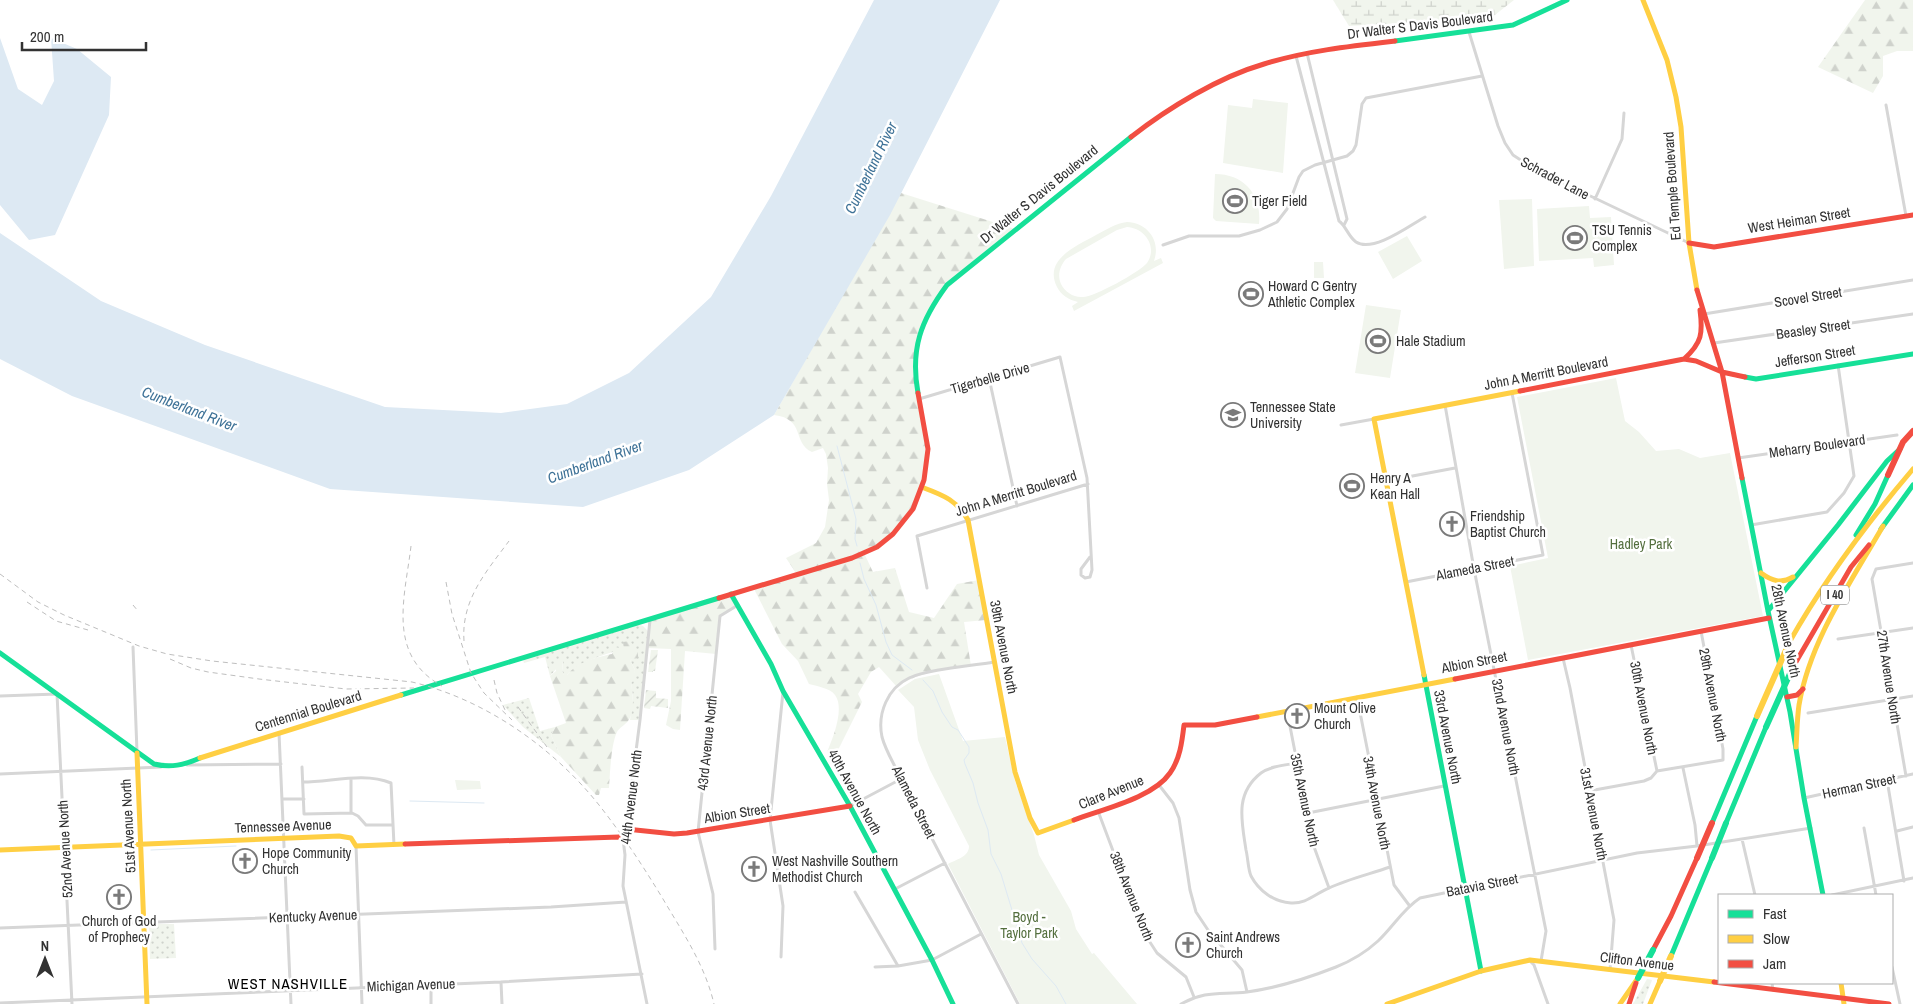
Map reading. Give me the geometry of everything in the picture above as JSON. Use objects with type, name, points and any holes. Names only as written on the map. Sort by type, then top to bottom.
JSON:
[{"type":"main road","name":"Dr Walter S Davis Boulevard","points":[[732,594],[852,558],[879,546],[902,525],[924,488],[928,450],[919,399],[915,356],[921,328],[930,307],[947,284],[1153,120],[1224,79],[1263,64],[1307,53],[1348,46],[1513,25],[1567,0]]},
{"type":"main road","name":"Ed Temple Boulevard","points":[[1643,0],[1667,60],[1676,97],[1681,127],[1689,243],[1697,291],[1722,372]]},
{"type":"main road","name":"West Heiman Street","points":[[1689,243],[1714,246],[1910,215]]},
{"type":"main road","points":[[1684,360],[1694,351],[1702,336],[1697,291]]},
{"type":"main road","name":"Jefferson Street","points":[[1722,372],[1756,379],[1913,354]]},
{"type":"main road","name":"John A Merritt Boulevard","points":[[1374,419],[1684,360],[1696,361],[1722,372]]},
{"type":"main road","name":"28th Avenue North","points":[[1722,372],[1751,525],[1787,697],[1823,894]]},
{"type":"main road","name":"33rd Avenue North","points":[[1374,419],[1481,971]]},
{"type":"main road","points":[[1841,560],[1875,504],[1903,442],[1913,431]]},
{"type":"main road","points":[[1769,614],[1796,576],[1887,461],[1913,436]]},
{"type":"main road","name":"I 40","points":[[1620,1004],[1638,979],[1671,916],[1790,641],[1806,611],[1841,560],[1913,469]]},
{"type":"main road","name":"I 40","points":[[1650,1004],[1793,667],[1851,567],[1913,486]]},
{"type":"main road","name":"39th Avenue North","points":[[924,488],[955,501],[963,509],[968,520],[1015,772],[1033,826],[1038,833]]},
{"type":"main road","points":[[1796,747],[1799,709],[1804,688],[1823,633],[1883,526]]},
{"type":"main road","points":[[1761,573],[1778,582],[1785,582],[1796,576]]},
{"type":"main road","name":"40th Avenue North","points":[[732,594],[771,664],[783,691],[850,806],[932,960],[953,1004]]},
{"type":"main road","name":"Centennial Boulevard","points":[[164,767],[186,765],[202,756],[732,594]]},
{"type":"main road","name":"Albion Street","points":[[1184,725],[1215,725],[1701,631],[1769,614]]},
{"type":"main road","points":[[0,653],[137,753],[154,764],[164,767]]},
{"type":"main road","points":[[1787,697],[1797,695],[1804,688]]},
{"type":"main road","name":"Clare Avenue","points":[[1038,833],[1143,794],[1159,785],[1173,769],[1177,761],[1182,744],[1184,725]]},
{"type":"main road","name":"51st Avenue North","points":[[137,753],[148,1004]]},
{"type":"main road","name":"Albion Street","points":[[626,829],[674,834],[698,832],[850,806]]},
{"type":"main road","name":"Tennessee Avenue","points":[[0,850],[339,836],[351,838],[356,846],[566,838],[619,837],[623,839]]},
{"type":"main road","name":"Clifton Avenue","points":[[1387,1004],[1481,971],[1530,960],[1718,984]]},
{"type":"main road","points":[[1629,1004],[1638,979]]},
{"type":"main road","points":[[1654,1004],[1660,981]]},
{"type":"main road","name":"Clifton Avenue","points":[[1722,984],[1844,1001],[1890,1004]]},
{"type":"main road","points":[[1841,984],[1844,1001]]},
{"type":"street","name":"Schrader Lane","points":[[1469,32],[1501,134],[1513,155],[1530,166],[1689,243]]},
{"type":"street","points":[[1307,53],[1347,219],[1344,224]]},
{"type":"street","points":[[1296,56],[1339,221],[1344,224],[1346,232],[1360,244],[1370,245],[1425,217]]},
{"type":"street","points":[[1163,245],[1188,236],[1239,236],[1269,226],[1280,220],[1286,211],[1303,171],[1311,166],[1350,155],[1354,150],[1362,104],[1366,98],[1482,76]]},
{"type":"street","points":[[1886,105],[1910,215]]},
{"type":"street","points":[[1595,198],[1622,139],[1624,113]]},
{"type":"street","name":"Scovel Street","points":[[1704,314],[1913,280]]},
{"type":"street","name":"Beasley Street","points":[[1714,343],[1913,314]]},
{"type":"street","name":"Tigerbelle Drive","points":[[919,399],[1060,357],[1088,484]]},
{"type":"street","points":[[1751,525],[1827,512],[1844,493],[1854,476],[1838,365]]},
{"type":"street","points":[[989,378],[1017,506]]},
{"type":"street","name":"Alameda Street","points":[[1406,582],[1543,556],[1512,393]]},
{"type":"street","name":"32nd Avenue North","points":[[1445,406],[1474,569],[1546,931],[1541,961]]},
{"type":"street","points":[[1341,425],[1374,419]]},
{"type":"street","name":"Meharry Boulevard","points":[[1738,458],[1897,435]]},
{"type":"street","points":[[1386,481],[1455,468]]},
{"type":"street","points":[[1088,484],[1091,575],[1085,578],[1081,575],[1080,570],[1090,557]]},
{"type":"street","name":"John A Merritt Boulevard","points":[[927,588],[917,536],[1088,484]]},
{"type":"street","name":"27th Avenue North","points":[[1906,776],[1872,579],[1876,569],[1913,563]]},
{"type":"street","name":"43rd Avenue North","points":[[715,949],[714,894],[698,832],[720,616],[738,605]]},
{"type":"street","name":"44th Avenue North","points":[[647,1004],[623,886],[625,855],[623,839],[626,829],[640,720],[650,618]]},
{"type":"street","points":[[1838,639],[1913,628]]},
{"type":"street","name":"29th Avenue North","points":[[1683,768],[1723,760],[1724,754],[1701,631]]},
{"type":"street","name":"30th Avenue North","points":[[1631,644],[1657,771]]},
{"type":"street","name":"51st Avenue North","points":[[132,647],[137,753]]},
{"type":"street","name":"31st Avenue North","points":[[1563,658],[1614,920],[1610,971]]},
{"type":"street","name":"Alameda Street","points":[[994,662],[922,674],[905,680],[892,692],[883,707],[881,729],[885,746],[1018,1004]]},
{"type":"street","points":[[781,957],[783,906],[770,820],[783,691]]},
{"type":"street","points":[[0,696],[57,694]]},
{"type":"street","name":"52nd Avenue North","points":[[57,694],[72,1002]]},
{"type":"street","points":[[1808,713],[1913,696]]},
{"type":"street","name":"34th Avenue North","points":[[1357,697],[1394,885],[1409,905]]},
{"type":"street","name":"35th Avenue North","points":[[1287,711],[1313,844],[1329,888]]},
{"type":"street","points":[[279,733],[291,1004]]},
{"type":"street","points":[[1297,763],[1278,766],[1262,772],[1249,785],[1240,813],[1250,875],[1261,890],[1276,900],[1302,903],[1329,888],[1390,867]]},
{"type":"street","points":[[186,765],[281,764]]},
{"type":"street","points":[[0,774],[164,767]]},
{"type":"street","points":[[302,767],[304,814],[352,813],[358,816],[366,825],[393,825]]},
{"type":"street","points":[[1589,790],[1644,781],[1651,778],[1657,771],[1683,768],[1695,825],[1697,846]]},
{"type":"street","name":"Herman Street","points":[[1804,798],[1913,774]]},
{"type":"street","points":[[303,782],[351,779],[382,780],[391,783],[394,845]]},
{"type":"street","points":[[351,779],[352,813]]},
{"type":"street","points":[[850,806],[902,779]]},
{"type":"street","points":[[1887,780],[1904,880]]},
{"type":"street","points":[[1159,785],[1174,803],[1179,818],[1190,890],[1196,912],[1208,930],[1242,970],[1247,992]]},
{"type":"street","points":[[1308,813],[1444,786]]},
{"type":"street","points":[[283,799],[304,799]]},
{"type":"street","name":"38th Avenue North","points":[[1098,811],[1144,933],[1157,953],[1186,977],[1194,997]]},
{"type":"street","name":"Batavia Street","points":[[1181,1004],[1194,997],[1216,992],[1247,992],[1278,985],[1336,967],[1356,957],[1377,942],[1409,905],[1420,898],[1637,853],[1697,846],[1810,828]]},
{"type":"street","points":[[1864,828],[1876,894]]},
{"type":"street","points":[[1896,831],[1913,828]]},
{"type":"street","points":[[1742,839],[1754,894]]},
{"type":"street","points":[[356,846],[362,1004]]},
{"type":"street","points":[[894,890],[945,863]]},
{"type":"street","points":[[1837,894],[1913,878]]},
{"type":"street","points":[[855,892],[898,966]]},
{"type":"street","name":"Kentucky Avenue","points":[[0,928],[551,907],[626,902]]},
{"type":"street","points":[[875,967],[898,966],[932,960],[981,934]]},
{"type":"street","points":[[1530,960],[1534,965],[1548,1004]]},
{"type":"street","points":[[1893,972],[1900,1004]]},
{"type":"street","name":"Michigan Avenue","points":[[0,1003],[72,1002],[147,996],[501,982],[642,974]]},
{"type":"street","points":[[501,982],[502,1004]]},
{"type":"street","points":[[1772,984],[1774,990]]},
{"type":"street","points":[[431,985],[431,1004]]},
{"type":"green space","points":[[1333,0],[1514,0],[1491,18],[1349,26]]},
{"type":"green space","points":[[1865,0],[1913,0],[1913,51],[1897,51],[1883,56],[1883,76],[1873,93],[1818,67]]},
{"type":"green space","points":[[1253,99],[1288,103],[1283,173],[1223,163],[1228,105],[1252,108]]},
{"type":"green space","name":"Tiger Field","points":[[1215,174],[1235,178],[1249,188],[1258,204],[1259,224],[1216,221],[1213,218]]},
{"type":"green space","points":[[901,193],[1015,229],[947,285],[930,307],[915,356],[916,375],[926,433],[924,488],[901,525],[879,546],[864,553],[873,572],[895,568],[909,612],[934,618],[957,584],[979,580],[986,620],[964,622],[971,666],[923,674],[897,687],[879,667],[871,672],[858,694],[862,702],[834,758],[827,752],[837,723],[838,701],[830,691],[809,684],[798,661],[782,644],[753,587],[796,573],[786,558],[816,543],[825,527],[829,500],[826,454],[823,448],[812,452],[806,448],[791,421],[774,415]]},
{"type":"green space","points":[[1532,199],[1534,266],[1504,269],[1499,200]]},
{"type":"green space","name":"TSU Tennis Complex","points":[[1589,206],[1590,218],[1611,217],[1614,265],[1594,267],[1593,258],[1539,261],[1537,209]]},
{"type":"green space","points":[[1123,223],[1134,223],[1151,234],[1156,247],[1154,261],[1161,258],[1163,263],[1074,311],[1072,306],[1078,302],[1063,295],[1057,287],[1054,277],[1058,261],[1080,244],[1111,227]],"holes":[[[1127,227],[1133,228],[1144,235],[1150,245],[1150,257],[1143,267],[1089,296],[1076,297],[1065,290],[1061,284],[1059,274],[1066,259],[1117,230]]]},
{"type":"green space","points":[[1407,236],[1422,261],[1393,279],[1378,252]]},
{"type":"green space","points":[[1314,262],[1323,262],[1324,278],[1314,278]]},
{"type":"green space","name":"Hale Stadium","points":[[1366,305],[1401,310],[1390,378],[1355,373]]},
{"type":"green space","name":"Hadley Park","points":[[1616,378],[1625,421],[1639,432],[1656,451],[1679,449],[1700,458],[1730,453],[1763,616],[1528,660],[1510,566],[1548,558],[1517,397]]},
{"type":"green space","points":[[731,594],[738,605],[720,616],[716,654],[685,651],[680,730],[673,729],[666,725],[671,701],[671,649],[647,648],[650,618]]},
{"type":"green space","points":[[637,624],[643,626],[649,632],[640,720],[630,720],[633,698],[631,683],[635,670],[630,660],[638,657],[624,649],[585,662],[567,675],[564,675],[562,671],[563,661],[550,676],[545,657],[524,663],[523,658]]},
{"type":"green space","points":[[630,641],[638,652],[638,658],[630,660],[635,670],[634,680],[631,683],[633,697],[632,713],[615,737],[609,788],[601,788],[599,795],[596,795],[561,757],[551,735],[555,727],[566,723],[550,676],[556,671],[554,663],[563,660],[562,671],[564,675],[567,675],[582,663],[612,654],[615,647],[624,649],[623,642]]},
{"type":"green space","points":[[651,650],[658,650],[655,671],[648,672]]},
{"type":"green space","name":"Boyd - Taylor Park","points":[[939,674],[963,741],[1005,737],[1015,781],[1039,855],[1071,911],[1076,929],[1092,954],[1094,953],[1137,1004],[1020,1004],[948,864],[965,855],[969,846],[930,770],[918,740],[914,707],[898,690],[915,679]]},
{"type":"green space","points":[[646,690],[656,691],[656,698],[668,699],[668,708],[651,706],[650,709],[644,708]]},
{"type":"green space","points":[[529,698],[540,731],[555,727],[551,735],[561,757],[523,727],[503,705]]},
{"type":"green space","points":[[455,780],[480,781],[481,789],[457,790]]},
{"type":"green space","points":[[149,924],[174,924],[176,958],[150,959]]},
{"type":"green space","points":[[1647,979],[1652,980],[1643,1004],[1633,1004]]},
{"type":"water","name":"Cumberland River","points":[[874,0],[1000,0],[890,215],[774,415],[689,470],[583,507],[330,489],[72,396],[0,359],[0,233],[101,301],[205,345],[385,407],[501,413],[567,404],[629,373],[711,297],[771,196]]},
{"type":"water","points":[[0,38],[18,89],[42,105],[54,81],[51,38],[77,49],[111,77],[109,115],[55,235],[29,240],[0,205]]},
{"type":"waterway","points":[[837,446],[856,519],[855,539],[857,546]]},
{"type":"waterway","points":[[860,563],[892,655],[912,670]]},
{"type":"waterway","points":[[923,680],[933,691],[942,712],[952,727],[958,730],[969,747],[969,753],[964,760],[965,764],[988,830],[991,854],[1001,874],[1022,943],[1032,959],[1056,986],[1066,1004]]},
{"type":"waterway","points":[[410,801],[484,803]]},
{"type":"waterway","points":[[151,850],[236,846]]},
{"type":"railway","points":[[464,641],[464,626],[471,600],[484,575],[509,541]]},
{"type":"railway","points":[[411,546],[403,605],[403,624],[406,642],[413,658],[424,673],[442,686]]},
{"type":"railway","points":[[0,574],[38,602],[64,615],[139,646],[167,654],[212,661],[412,682],[465,700],[491,713],[539,745],[581,784],[608,816],[640,862],[686,937],[705,976],[714,1004]]},
{"type":"railway","points":[[446,582],[452,614],[471,673],[484,693],[512,720]]},
{"type":"railway","points":[[27,602],[56,621],[88,630]]},
{"type":"railway","points":[[133,605],[138,611]]},
{"type":"railway","points":[[170,659],[191,668],[208,672],[259,679],[346,689],[414,688]]},
{"type":"railway","points":[[494,680],[497,693],[506,712]]},
{"type":"railway","points":[[518,707],[547,747]]},
{"type":"traffic: fast","points":[[1395,41],[1513,25],[1567,0]]},
{"type":"traffic: fast","points":[[918,393],[916,362],[920,336],[930,310],[947,285],[1131,137]]},
{"type":"traffic: fast","points":[[1745,377],[1756,379],[1913,354]]},
{"type":"traffic: fast","points":[[1768,611],[1887,461],[1900,449]]},
{"type":"traffic: fast","points":[[1856,535],[1875,504],[1888,475]]},
{"type":"traffic: fast","points":[[1742,478],[1790,712],[1823,894]]},
{"type":"traffic: fast","points":[[1881,529],[1913,485]]},
{"type":"traffic: fast","points":[[731,594],[771,664],[783,691],[850,806],[932,960],[953,1004]]},
{"type":"traffic: fast","points":[[401,695],[719,598]]},
{"type":"traffic: fast","points":[[0,653],[154,764],[177,765],[200,758]]},
{"type":"traffic: fast","points":[[1766,727],[1793,667]]},
{"type":"traffic: fast","points":[[1424,675],[1481,971]]},
{"type":"traffic: fast","points":[[1712,823],[1757,716]]},
{"type":"traffic: fast","points":[[1726,823],[1766,727]]},
{"type":"traffic: fast","points":[[1712,858],[1726,823]]},
{"type":"traffic: fast","points":[[1671,956],[1712,858]]},
{"type":"traffic: fast","points":[[1638,978],[1653,950]]},
{"type":"traffic: slow","points":[[1643,0],[1667,60],[1676,97],[1681,127],[1689,243],[1697,290]]},
{"type":"traffic: slow","points":[[1424,675],[1374,419],[1520,391]]},
{"type":"traffic: slow","points":[[1790,641],[1847,552],[1913,469]]},
{"type":"traffic: slow","points":[[924,488],[955,503],[968,520],[1015,772],[1030,818],[1038,833],[1074,820]]},
{"type":"traffic: slow","points":[[1796,747],[1799,705],[1812,657],[1833,612],[1883,526]]},
{"type":"traffic: slow","points":[[1761,573],[1777,581],[1793,577]]},
{"type":"traffic: slow","points":[[1757,716],[1790,641]]},
{"type":"traffic: slow","points":[[1257,717],[1455,679]]},
{"type":"traffic: slow","points":[[200,758],[401,695]]},
{"type":"traffic: slow","points":[[137,753],[147,1004]]},
{"type":"traffic: slow","points":[[0,850],[339,836],[351,838],[356,846],[405,844]]},
{"type":"traffic: slow","points":[[1660,981],[1671,956]]},
{"type":"traffic: slow","points":[[1387,1004],[1481,971],[1530,960],[1714,982]]},
{"type":"traffic: slow","points":[[1620,1004],[1638,978]]},
{"type":"traffic: slow","points":[[1650,1004],[1660,981]]},
{"type":"traffic: slow","points":[[1841,984],[1844,1004]]},
{"type":"traffic: jam","points":[[1131,137],[1161,115],[1194,95],[1247,70],[1280,59],[1312,52],[1395,41]]},
{"type":"traffic: jam","points":[[1689,243],[1714,247],[1913,215]]},
{"type":"traffic: jam","points":[[1697,290],[1722,372],[1742,478]]},
{"type":"traffic: jam","points":[[1684,359],[1695,348],[1700,337],[1700,310]]},
{"type":"traffic: jam","points":[[1520,391],[1684,359],[1696,361],[1722,372],[1745,377]]},
{"type":"traffic: jam","points":[[719,598],[852,558],[877,547],[893,534],[913,509],[924,480],[928,449],[918,393]]},
{"type":"traffic: jam","points":[[1888,475],[1903,442],[1913,431]]},
{"type":"traffic: jam","points":[[1793,667],[1851,567],[1869,545]]},
{"type":"traffic: jam","points":[[1455,679],[1769,618]]},
{"type":"traffic: jam","points":[[1787,697],[1797,695],[1803,689]]},
{"type":"traffic: jam","points":[[1074,820],[1140,796],[1162,782],[1176,762],[1184,725],[1215,725],[1257,717]]},
{"type":"traffic: jam","points":[[626,829],[674,834],[687,833],[850,806]]},
{"type":"traffic: jam","points":[[1697,858],[1712,823]]},
{"type":"traffic: jam","points":[[405,844],[619,837],[623,839]]},
{"type":"traffic: jam","points":[[1653,950],[1671,916],[1697,858]]},
{"type":"traffic: jam","points":[[1714,982],[1718,983]]},
{"type":"traffic: jam","points":[[1629,1004],[1636,983]]},
{"type":"traffic: jam","points":[[1730,984],[1889,1004]]},
{"type":"place","name":"Tiger Field","points":[[1235,201]]},
{"type":"place","name":"TSU Tennis Complex","points":[[1575,238]]},
{"type":"place","name":"Howard C Gentry Athletic Complex","points":[[1251,294]]},
{"type":"place","name":"Hale Stadium","points":[[1378,341]]},
{"type":"place","name":"Tennessee State University","points":[[1233,415]]},
{"type":"place","name":"Henry A Kean Hall","points":[[1352,486]]},
{"type":"place","name":"Friendship Baptist Church","points":[[1452,524]]},
{"type":"place","name":"Mount Olive Church","points":[[1297,716]]},
{"type":"place","name":"Hope Community Church","points":[[245,861]]},
{"type":"place","name":"West Nashville Southern Methodist Church","points":[[754,869]]},
{"type":"place","name":"Church of God of Prophecy","points":[[119,897]]},
{"type":"place","name":"Saint Andrews Church","points":[[1188,945]]},
{"type":"district","name":"WEST NASHVILLE","points":[[288,984]]}]
